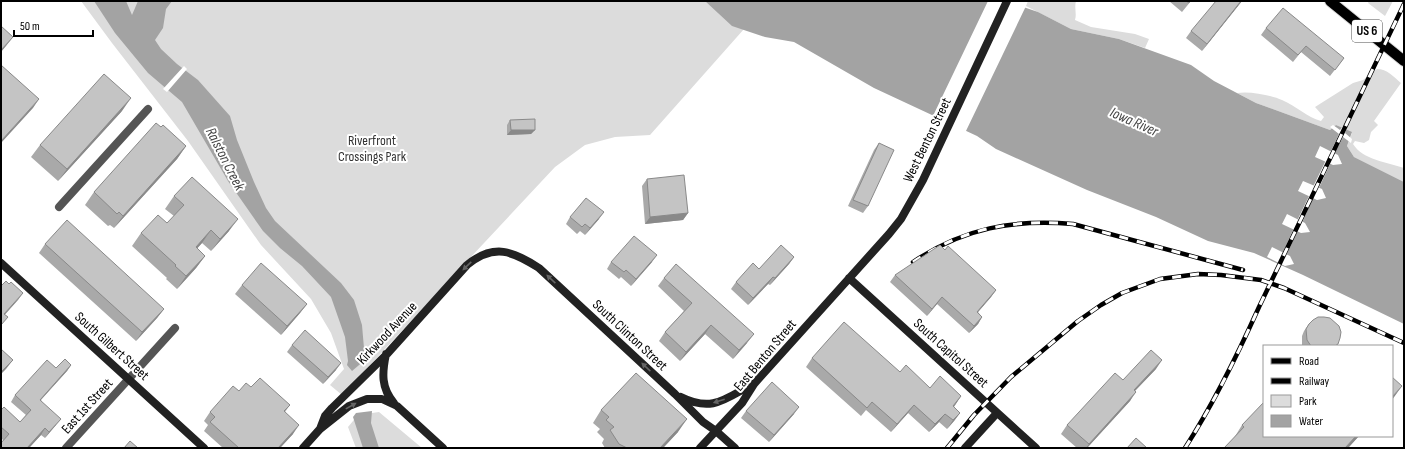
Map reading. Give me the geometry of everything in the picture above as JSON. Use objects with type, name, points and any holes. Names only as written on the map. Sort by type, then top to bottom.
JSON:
[{"type":"main road","name":"US 6","points":[[1330,1],[1404,61]]},
{"type":"street","name":"West Benton Street","points":[[849,278],[901,219],[923,180],[1007,1]]},
{"type":"street","points":[[59,207],[148,109]]},
{"type":"street","name":"Kirkwood Avenue","points":[[303,448],[320,429],[325,416],[332,408],[387,354],[467,265],[482,255],[495,251],[502,251]]},
{"type":"street","name":"South Clinton Street","points":[[502,251],[523,257],[539,268],[675,394],[703,422],[716,431],[735,448]]},
{"type":"street","name":"South Gilbert Street","points":[[1,263],[204,448]]},
{"type":"street","name":"East Benton Street","points":[[700,448],[742,402],[754,384],[849,278]]},
{"type":"street","name":"South Capitol Street","points":[[849,278],[1036,448]]},
{"type":"street","name":"East 1st Street","points":[[66,448],[175,328]]},
{"type":"street","points":[[387,354],[383,367],[384,383],[390,398],[442,448]]},
{"type":"street","points":[[675,394],[696,403],[709,404],[730,398],[754,384]]},
{"type":"street","points":[[320,429],[349,406],[367,399],[382,399],[397,406]]},
{"type":"street","points":[[965,448],[997,413]]},
{"type":"green space","name":"Riverfront Crossings Park","points":[[81,1],[731,1],[752,20],[650,135],[615,137],[585,145],[555,167],[342,395],[330,385],[344,369],[331,333],[311,299],[261,245],[188,141]]},
{"type":"green space","points":[[1028,1],[1076,1],[1075,20],[1091,27],[1135,34],[1149,39],[1145,48],[1119,39],[1071,29],[1026,6]]},
{"type":"green space","points":[[1369,1],[1393,1],[1385,16],[1368,3]]},
{"type":"green space","points":[[1377,69],[1387,72],[1401,83],[1374,121],[1378,125],[1371,132],[1369,140],[1364,143],[1355,141],[1353,144],[1363,154],[1369,157],[1404,168],[1404,182],[1354,157],[1347,146],[1352,133],[1336,125],[1330,130],[1256,103],[1237,93],[1254,93],[1277,98],[1321,121],[1324,117],[1315,107],[1353,83],[1363,80]]},
{"type":"green space","points":[[379,412],[422,448],[356,448],[348,427],[358,415]]},
{"type":"water","name":"Ralston Creek","points":[[94,1],[126,1],[132,15],[138,1],[172,1],[166,9],[163,28],[155,40],[161,49],[177,64],[198,80],[230,116],[237,140],[254,182],[266,208],[275,221],[341,283],[354,300],[362,325],[365,360],[352,371],[347,365],[348,361],[345,337],[331,297],[302,266],[280,248],[263,231],[228,181],[182,102],[148,73],[115,33]]},
{"type":"water","name":"Iowa River","points":[[705,1],[1006,1],[1038,12],[1071,29],[1119,39],[1191,65],[1214,81],[1256,103],[1330,130],[1336,125],[1352,132],[1347,146],[1354,157],[1404,182],[1404,324],[1254,253],[1208,241],[1156,217],[1087,190],[996,149],[977,136],[874,88],[794,42],[765,37],[732,26]],"holes":[[[1320,146],[1338,155],[1342,164],[1333,165],[1315,157]],[[1303,181],[1322,189],[1326,198],[1317,200],[1298,191]],[[1287,214],[1305,223],[1310,232],[1301,233],[1282,224]],[[1272,247],[1290,256],[1294,264],[1285,266],[1267,257]]]},
{"type":"water","points":[[372,411],[371,423],[379,448],[363,448],[353,417],[356,413]]},
{"type":"pier","points":[[988,1],[1012,1],[1026,6],[965,133],[932,118]]},
{"type":"pier","points":[[184,66],[187,69],[167,92],[163,89]]},
{"type":"pier","points":[[1333,125],[1340,130],[1343,126],[1347,128],[1345,133],[1352,139],[1351,143],[1343,137],[1334,155],[1330,153],[1339,134],[1330,127]]},
{"type":"pier","points":[[1326,160],[1331,162],[1318,190],[1313,187]]},
{"type":"pier","points":[[1310,194],[1314,196],[1302,223],[1297,221]]},
{"type":"pier","points":[[1294,228],[1298,230],[1286,256],[1282,254]]},
{"type":"building","points":[[1216,1],[1241,1],[1207,44],[1191,31]]},
{"type":"building","points":[[1283,8],[1344,58],[1335,70],[1306,46],[1298,55],[1266,28]]},
{"type":"building","points":[[1,26],[13,37],[1,50]]},
{"type":"building","points":[[1,65],[39,99],[1,141]]},
{"type":"building","points":[[104,74],[131,98],[67,169],[40,145]]},
{"type":"building","points":[[535,119],[535,130],[511,130],[510,120]]},
{"type":"building","points":[[156,123],[161,127],[163,125],[186,146],[123,216],[119,212],[117,214],[94,192]]},
{"type":"building","points":[[879,143],[894,150],[868,206],[853,200]]},
{"type":"building","points":[[684,175],[688,213],[650,217],[647,179]]},
{"type":"building","points":[[192,177],[238,219],[220,239],[211,230],[196,247],[205,256],[186,276],[141,233],[158,215],[167,223],[184,205],[174,196]]},
{"type":"building","points":[[586,198],[604,212],[590,228],[585,224],[582,227],[570,217]]},
{"type":"building","points":[[67,220],[164,309],[142,332],[45,244]]},
{"type":"building","points":[[634,236],[657,255],[636,279],[626,270],[624,272],[611,262]]},
{"type":"building","points":[[781,245],[794,257],[775,278],[773,277],[753,298],[736,282],[753,263],[759,269]]},
{"type":"building","points":[[940,245],[945,250],[948,246],[996,290],[977,312],[982,317],[974,326],[942,297],[932,309],[895,275]]},
{"type":"building","points":[[261,263],[307,304],[287,326],[242,285]]},
{"type":"building","points":[[676,264],[754,334],[739,350],[711,325],[686,352],[665,332],[692,303],[664,278]]},
{"type":"building","points":[[6,281],[9,284],[11,282],[23,293],[4,314],[8,317],[1,325],[1,286]]},
{"type":"building","points":[[1318,317],[1330,318],[1339,326],[1341,332],[1338,344],[1310,345],[1307,340],[1306,329],[1313,320]]},
{"type":"building","points":[[844,322],[900,372],[906,365],[930,388],[940,376],[961,396],[953,406],[960,413],[953,420],[945,414],[935,424],[914,405],[897,424],[872,402],[867,408],[812,358]]},
{"type":"building","points":[[305,330],[341,363],[328,377],[292,345]]},
{"type":"building","points":[[1,349],[13,360],[1,372]]},
{"type":"building","points":[[1151,350],[1162,360],[1134,390],[1136,392],[1089,444],[1067,425],[1115,373],[1123,380]]},
{"type":"building","points":[[65,359],[71,365],[40,400],[61,419],[49,432],[45,428],[27,448],[1,448],[1,443],[9,434],[1,427],[1,410],[4,407],[20,422],[31,410],[15,395],[47,360],[56,368]]},
{"type":"building","points":[[636,373],[687,419],[660,448],[627,448],[619,444],[610,430],[614,427],[606,420],[609,417],[601,410]]},
{"type":"building","points":[[260,378],[290,405],[284,411],[299,425],[278,448],[239,448],[210,422],[215,417],[210,412],[233,386],[239,391],[246,383],[251,387]]},
{"type":"building","points":[[1393,378],[1402,386],[1393,396]]},
{"type":"building","points":[[772,382],[799,407],[774,435],[746,411]]},
{"type":"building","points":[[1263,403],[1263,437],[1355,437],[1345,448],[1224,448],[1244,427],[1242,425]]},
{"type":"building","points":[[1136,438],[1147,448],[1127,448]]},
{"type":"building","points":[[130,441],[138,448],[124,448]]},
{"type":"railway","points":[[1185,448],[1206,414],[1234,361],[1404,4]]},
{"type":"railway","points":[[913,262],[932,250],[951,241],[990,228],[1030,223],[1051,223],[1073,224],[1243,270]]},
{"type":"railway","points":[[947,448],[974,415],[1011,377],[1078,321],[1122,293],[1160,279],[1198,274],[1261,280],[1284,288],[1404,343]]}]
